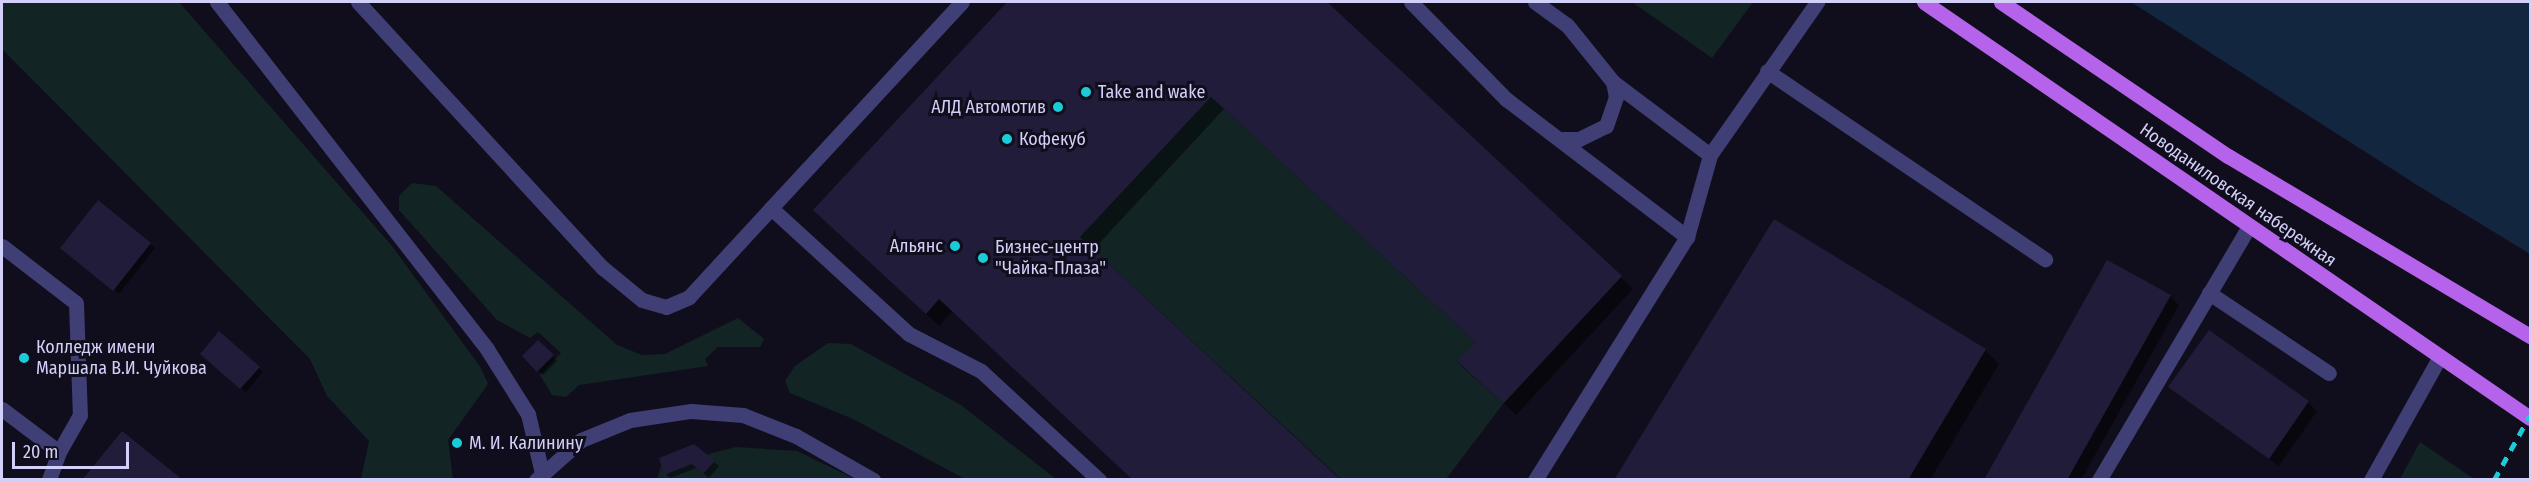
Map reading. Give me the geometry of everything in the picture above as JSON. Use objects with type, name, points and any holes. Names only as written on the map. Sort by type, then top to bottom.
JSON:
[{"type":"main road","name":"Новоданиловская набережная","points":[[1924,2],[2249,226],[2438,360],[2530,418]]},
{"type":"main road","name":"Новоданиловская набережная","points":[[2001,2],[2228,156],[2530,336]]},
{"type":"street","points":[[217,2],[488,349],[528,414],[539,476]]},
{"type":"street","points":[[358,2],[603,268],[642,300],[666,307],[688,297],[962,2]]},
{"type":"street","points":[[1411,2],[1506,99],[1563,139],[1687,237]]},
{"type":"street","points":[[1535,2],[1567,25],[1614,82],[1710,155]]},
{"type":"street","points":[[1535,480],[1687,237],[1710,155],[1767,70],[1817,2]]},
{"type":"street","points":[[1767,70],[2045,259]]},
{"type":"street","points":[[1563,139],[1579,140],[1606,126],[1616,97],[1614,82]]},
{"type":"street","points":[[771,208],[909,334],[981,371],[1099,480]]},
{"type":"street","points":[[2099,480],[2249,226]]},
{"type":"street","points":[[2,246],[76,303],[80,415],[59,452],[50,480]]},
{"type":"street","points":[[2210,293],[2329,373]]},
{"type":"street","points":[[2371,480],[2438,360]]},
{"type":"street","points":[[2,409],[59,452]]},
{"type":"street","points":[[539,476],[581,440],[630,420],[690,411],[743,415],[796,436],[873,480]]},
{"type":"green space","points":[[2,2],[179,2],[392,246],[481,368],[488,384],[448,440],[453,479],[361,479],[369,441],[327,396],[310,359],[2,49]]},
{"type":"green space","points":[[1632,2],[1753,2],[1712,58]]},
{"type":"green space","points":[[1211,97],[1475,342],[1457,362],[1503,404],[1446,479],[1341,479],[1080,237]]},
{"type":"green space","points":[[412,183],[436,186],[617,345],[642,355],[665,354],[738,318],[764,339],[760,347],[718,347],[705,359],[708,366],[579,385],[566,397],[552,395],[540,375],[561,353],[538,332],[530,338],[497,320],[399,210],[399,196]]},
{"type":"green space","points":[[828,343],[851,344],[961,405],[1056,479],[965,479],[853,419],[790,393],[785,381],[795,366]]},
{"type":"green space","points":[[2420,442],[2474,479],[2400,479]]},
{"type":"green space","points":[[736,447],[797,451],[855,479],[657,480],[661,466]]},
{"type":"water","points":[[2131,2],[2530,2],[2530,254],[2417,185]]},
{"type":"building","name":"Бизнес-центр \"Чайка-Плаза\"","points":[[1007,2],[1327,2],[1622,276],[1503,404],[1457,361],[1475,342],[1211,97],[1080,237],[1341,480],[1133,480],[939,299],[926,314],[813,210]]},
{"type":"building","points":[[98,200],[151,243],[113,291],[60,248]]},
{"type":"building","points":[[1774,219],[1986,349],[1908,480],[1614,480]]},
{"type":"building","points":[[2107,260],[2171,295],[2067,480],[1984,480]]},
{"type":"building","points":[[2209,330],[2309,401],[2269,459],[2168,387]]},
{"type":"building","points":[[219,331],[260,367],[240,389],[200,354]]},
{"type":"building","points":[[538,340],[554,355],[537,372],[522,356]]},
{"type":"building","points":[[122,431],[183,480],[82,480]]},
{"type":"building","points":[[694,444],[715,461],[703,474],[692,464],[664,475],[659,458]]},
{"type":"railway","points":[[2494,480],[2530,415]]},
{"type":"place","name":"Take and wake","points":[[1086,92]]},
{"type":"place","name":"АЛД Автомотив","points":[[1058,107]]},
{"type":"place","name":"Кофекуб","points":[[1007,139]]},
{"type":"place","name":"Альянс","points":[[955,246]]},
{"type":"place","name":"Бизнес-центр \"Чайка-Плаза\"","points":[[983,258]]},
{"type":"place","name":"Колледж имени Маршала В.И. Чуйкова","points":[[24,358]]},
{"type":"place","name":"М. И. Калинину","points":[[457,443]]}]
